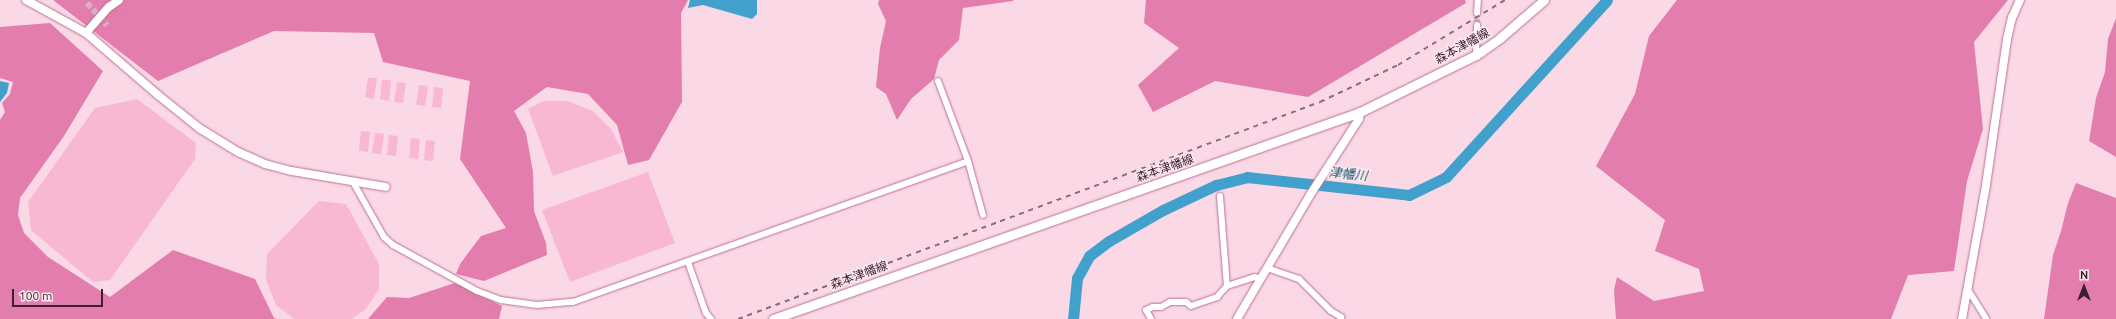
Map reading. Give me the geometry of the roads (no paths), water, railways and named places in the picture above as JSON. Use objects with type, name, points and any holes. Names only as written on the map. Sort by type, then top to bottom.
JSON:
[{"type":"main road","name":"森本津幡線","points":[[773,319],[1360,112],[1476,55],[1500,38],[1544,0]]},
{"type":"street","points":[[26,0],[86,33],[158,96],[199,128],[238,152],[265,164],[292,171],[386,187]]},
{"type":"street","points":[[86,33],[109,7],[119,0]]},
{"type":"street","points":[[1477,13],[1478,0]]},
{"type":"street","points":[[1962,319],[1986,185],[2007,39],[2012,18],[2020,0]]},
{"type":"street","points":[[1476,55],[1477,25]]},
{"type":"street","points":[[938,81],[968,161],[983,215]]},
{"type":"street","points":[[1237,319],[1310,195],[1359,119],[1360,112]]},
{"type":"street","points":[[353,182],[384,237],[393,245],[476,291],[501,300],[537,306],[573,302],[968,161]]},
{"type":"street","points":[[1220,196],[1228,286]]},
{"type":"street","points":[[688,262],[706,313],[711,319]]},
{"type":"street","points":[[1267,268],[1299,279],[1331,311],[1341,317]]},
{"type":"street","points":[[1151,319],[1146,310],[1153,307],[1161,307],[1170,302],[1186,302],[1192,306],[1217,297],[1228,286],[1255,277],[1261,279]]},
{"type":"street","points":[[1967,288],[1986,319]]},
{"type":"water","points":[[690,0],[757,0],[757,14],[752,19],[703,5],[688,8]]},
{"type":"water","points":[[0,81],[9,83],[7,93],[0,102]]},
{"type":"waterway","name":"津幡川","points":[[1073,319],[1077,278],[1089,256],[1109,241],[1163,210],[1216,185],[1247,177],[1409,195],[1446,177],[1607,0]]},
{"type":"tunnel","points":[[87,3],[107,25]]},
{"type":"tunnel","points":[[1477,13],[1477,25]]},
{"type":"railway","points":[[738,319],[1320,102],[1398,65],[1505,0]]}]
